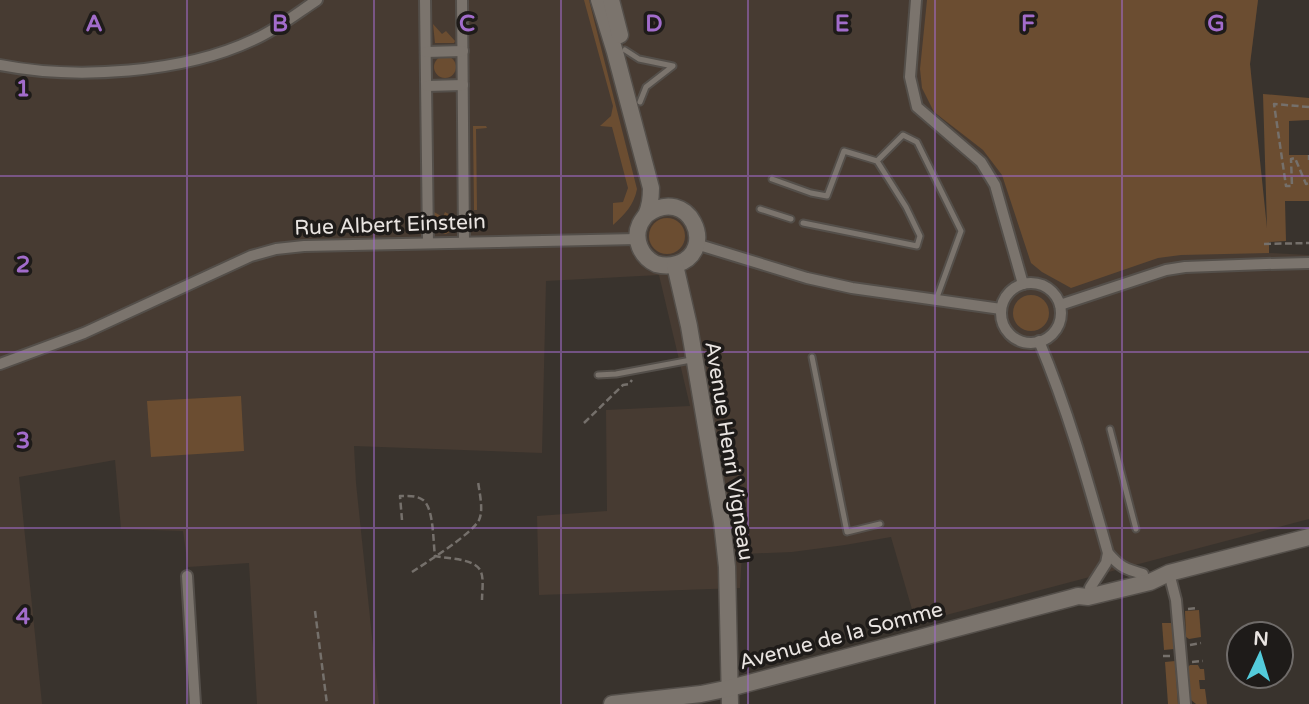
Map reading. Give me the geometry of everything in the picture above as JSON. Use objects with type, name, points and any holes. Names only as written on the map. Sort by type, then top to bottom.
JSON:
[{"type":"street","points":[[0,65],[71,74],[120,71],[183,61],[215,54],[251,41],[268,33],[317,0]]},
{"type":"street","points":[[425,0],[428,243]]},
{"type":"street","points":[[462,0],[464,242]]},
{"type":"street","points":[[599,0],[651,188],[651,201],[638,230],[637,239],[646,257],[665,266],[675,265],[689,257],[696,244],[696,226],[662,189],[611,0]]},
{"type":"street","points":[[916,0],[910,77],[917,107],[981,162],[995,185],[1023,284]]},
{"type":"street","points":[[426,52],[463,51]]},
{"type":"street","points":[[427,86],[463,85]]},
{"type":"street","points":[[646,215],[661,207],[677,208]]},
{"type":"street","name":"Rue Albert Einstein","points":[[0,364],[84,333],[259,254],[290,246],[637,239]]},
{"type":"street","points":[[696,244],[807,278],[852,288],[1001,310]]},
{"type":"street","points":[[1060,305],[1166,270],[1309,263]]},
{"type":"street","name":"Avenue Henri Vigneau","points":[[675,265],[717,488],[726,559],[730,696]]},
{"type":"street","points":[[1023,284],[1041,285],[1051,290],[1060,305],[1061,316],[1053,333],[1039,341],[1028,342],[1013,336],[1002,320],[1001,310],[1006,297],[1023,284]]},
{"type":"street","points":[[1039,341],[1077,446],[1108,553],[1118,565],[1143,574]]},
{"type":"street","name":"Avenue de la Somme","points":[[1084,592],[1087,597],[1150,582],[1169,573],[1309,537]]},
{"type":"street","points":[[1084,592],[1106,564],[1108,553]]},
{"type":"street","points":[[1169,573],[1176,600],[1185,704]]},
{"type":"street","name":"Avenue de la Somme","points":[[612,704],[701,694],[730,696],[1143,574],[1169,573]]},
{"type":"street","points":[[187,576],[195,704]]},
{"type":"lane","points":[[625,50],[639,59],[673,66],[646,87],[639,102]]},
{"type":"lane","points":[[877,161],[903,135],[917,142],[961,231],[936,300]]},
{"type":"lane","points":[[772,179],[827,196],[844,150],[877,161],[906,207],[920,236],[917,246],[803,223]]},
{"type":"lane","points":[[760,209],[791,219]]},
{"type":"lane","points":[[812,356],[847,533],[880,524]]},
{"type":"lane","points":[[598,375],[694,359]]},
{"type":"lane","points":[[1110,429],[1136,529]]},
{"type":"path","points":[[1309,107],[1274,104],[1286,186],[1292,186],[1291,159],[1295,158],[1306,184],[1309,183]]},
{"type":"path","points":[[1264,244],[1309,243]]},
{"type":"path","points":[[584,423],[623,385],[629,384],[634,377],[633,370]]},
{"type":"path","points":[[412,572],[457,541],[479,520],[478,481]]},
{"type":"path","points":[[402,520],[400,496],[413,496],[425,501],[430,512],[435,556]]},
{"type":"path","points":[[435,556],[467,561],[478,567],[481,572],[482,600]]},
{"type":"path","points":[[315,611],[327,704]]},
{"type":"shaded area","points":[[0,0],[1258,0],[1250,64],[1264,244],[1269,253],[1309,255],[1309,519],[916,623],[891,537],[792,552],[742,554],[740,588],[539,595],[537,516],[607,511],[606,410],[690,406],[659,275],[546,281],[542,453],[354,446],[379,704],[257,704],[249,563],[188,567],[183,531],[121,529],[115,460],[19,477],[42,704],[0,704]]},
{"type":"shaded area","points":[[584,0],[589,0],[637,189],[628,209],[613,225],[613,203],[623,202],[628,188],[612,127],[600,126],[611,116],[613,106]]},
{"type":"shaded area","points":[[927,0],[1258,0],[1250,64],[1267,228],[1263,94],[1309,98],[1309,120],[1289,121],[1289,155],[1309,155],[1309,201],[1285,201],[1286,241],[1269,242],[1269,253],[1158,258],[1071,288],[1042,272],[1031,263],[1002,175],[983,150],[934,112],[922,88],[920,69]]},
{"type":"shaded area","points":[[433,24],[442,34],[446,31],[454,43],[435,43]]},
{"type":"shaded area","points":[[445,56],[453,59],[456,67],[453,75],[445,78],[437,75],[434,67],[437,59]]},
{"type":"shaded area","points":[[473,126],[487,128],[476,129],[477,210],[474,210]]},
{"type":"shaded area","points":[[434,212],[443,217],[445,212],[456,218],[455,229],[446,234],[439,231]]},
{"type":"shaded area","points":[[667,218],[679,224],[685,236],[679,248],[667,254],[655,248],[649,236],[655,224]]},
{"type":"shaded area","points":[[1031,295],[1043,301],[1049,313],[1043,325],[1031,331],[1019,325],[1013,313],[1019,301]]},
{"type":"shaded area","points":[[241,396],[244,451],[151,457],[147,401]]},
{"type":"shaded area","points":[[1199,610],[1201,637],[1189,639],[1186,637],[1185,611]]},
{"type":"shaded area","points":[[1162,623],[1172,623],[1174,649],[1164,650]]},
{"type":"shaded area","points":[[1175,661],[1178,704],[1168,704],[1165,662]]},
{"type":"shaded area","points":[[1190,665],[1198,665],[1200,669],[1204,669],[1205,680],[1199,680],[1200,689],[1205,689],[1207,704],[1196,704],[1191,700]]}]
